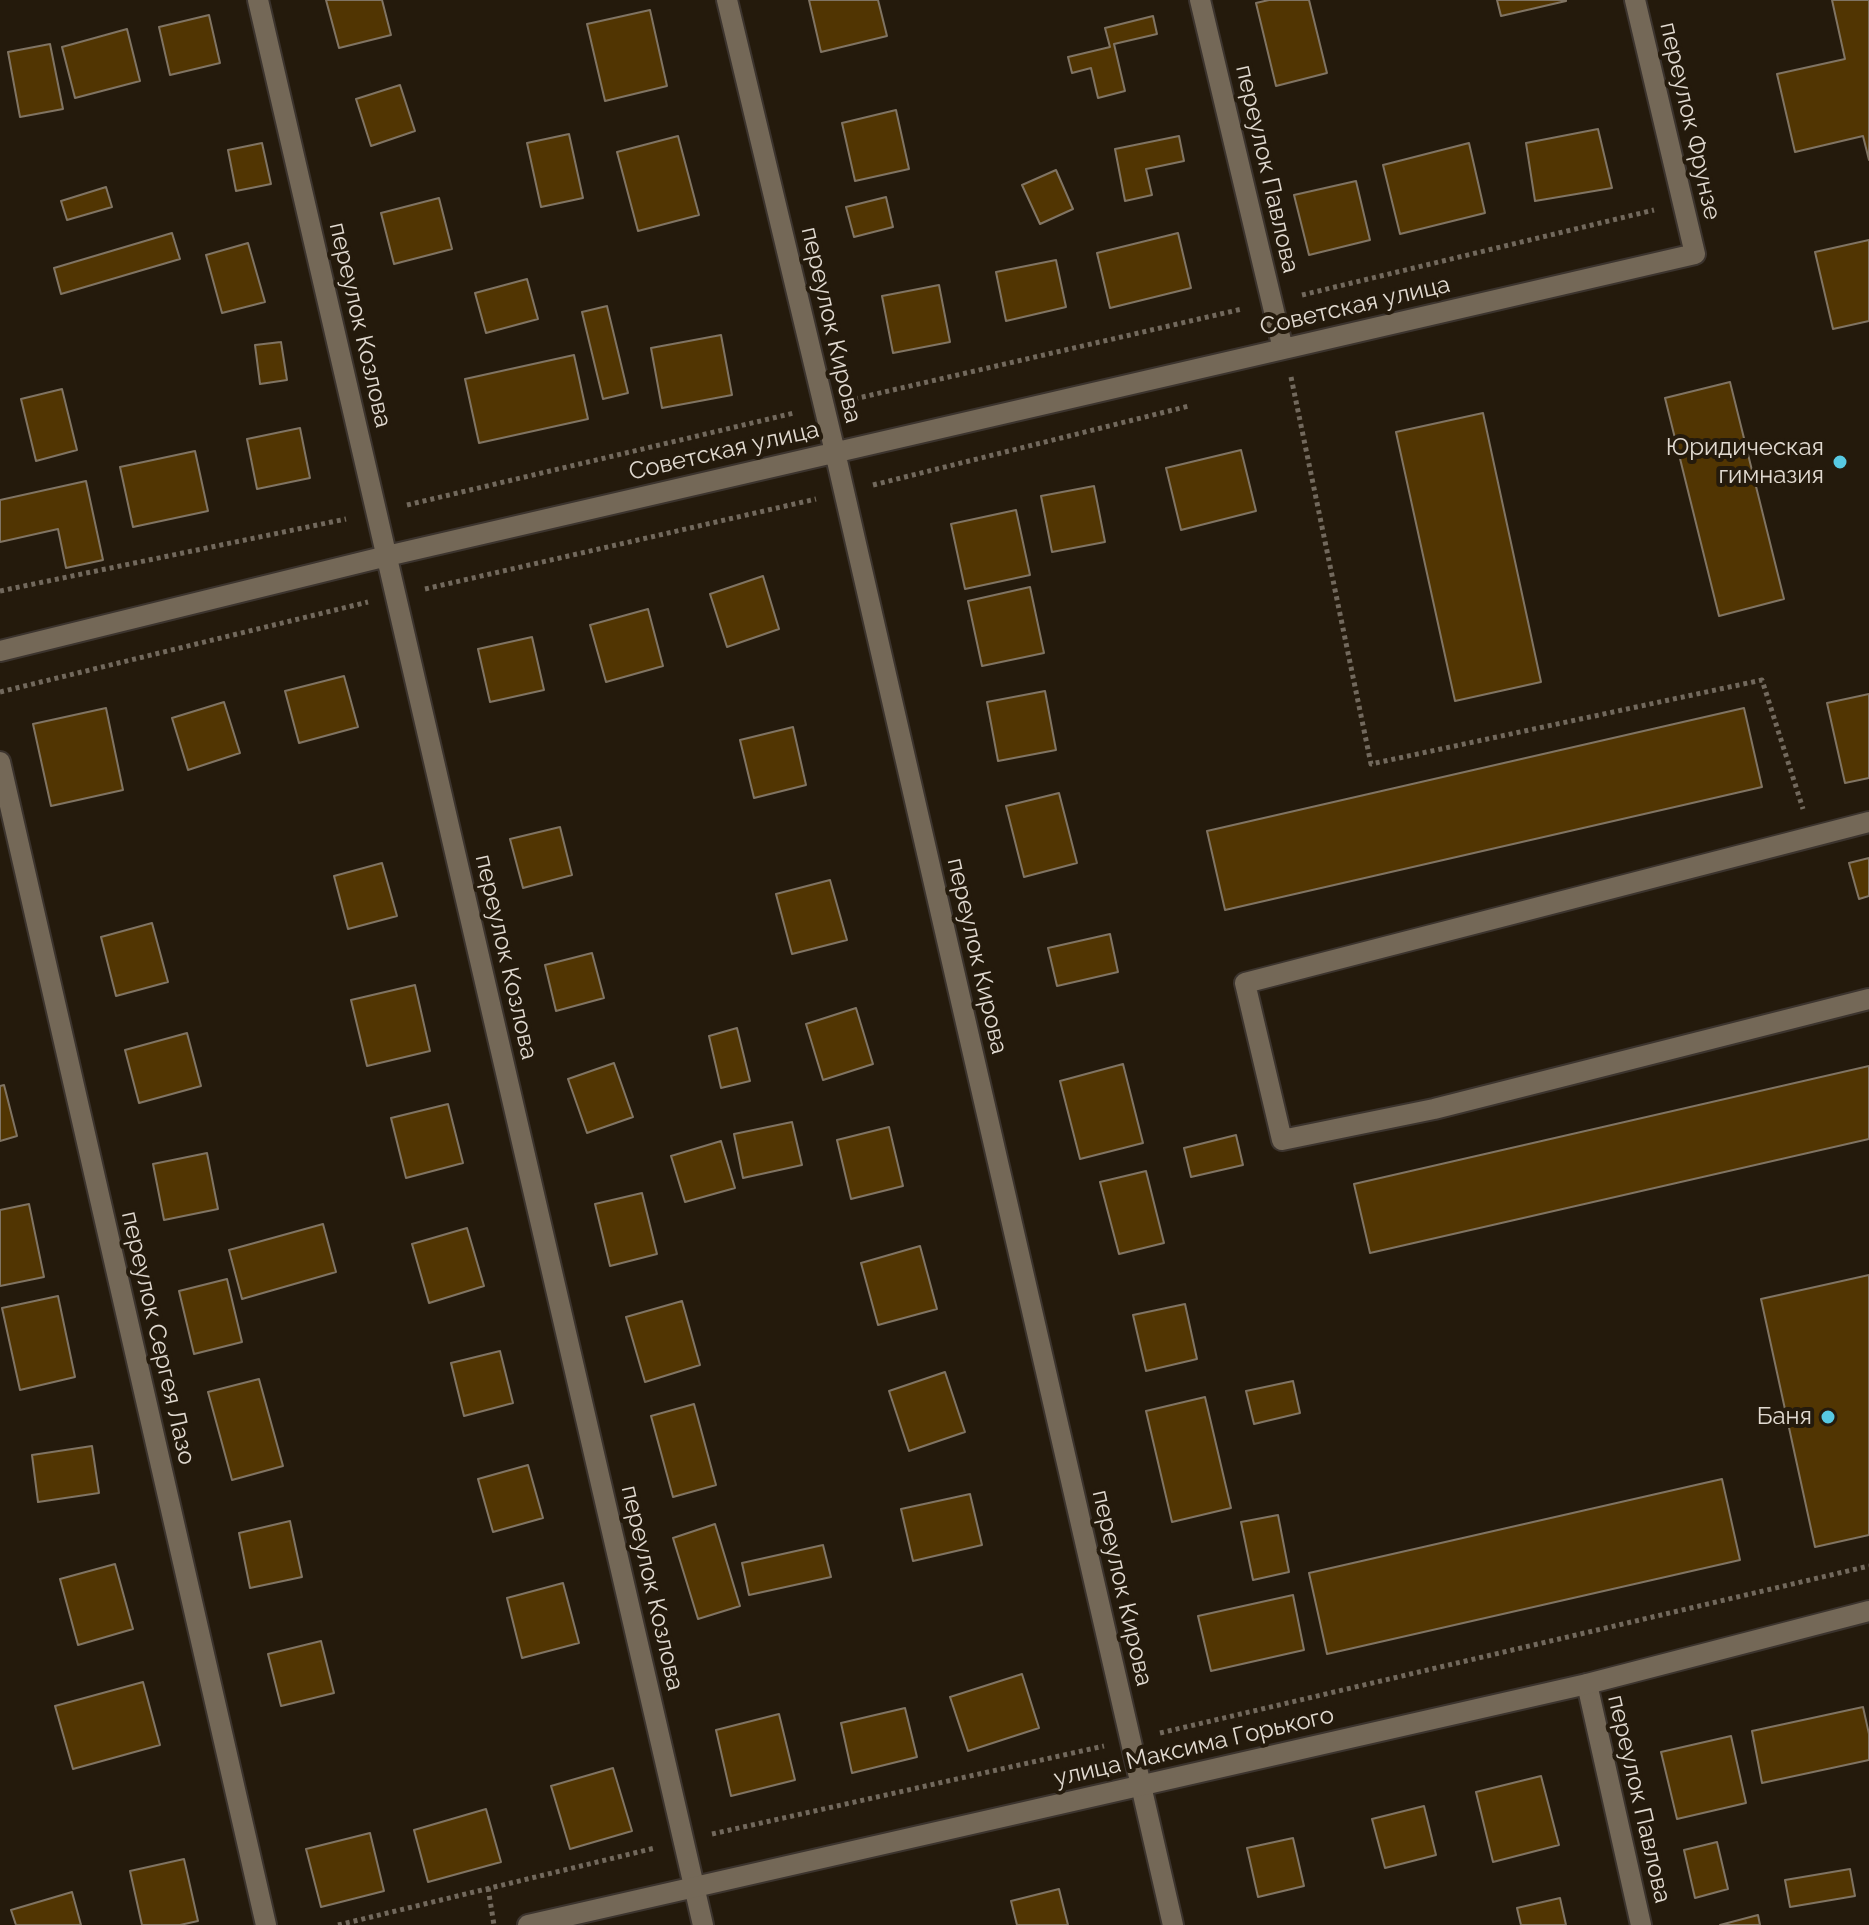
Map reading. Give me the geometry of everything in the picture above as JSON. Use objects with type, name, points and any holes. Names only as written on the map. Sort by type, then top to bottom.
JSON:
[{"type":"street","name":"переулок Козлова","points":[[258,0],[703,1925]]},
{"type":"street","name":"переулок Кирова","points":[[727,0],[835,452],[1173,1925]]},
{"type":"street","name":"переулок Павлова","points":[[1200,0],[1284,349]]},
{"type":"street","name":"переулок Фрунзе","points":[[1635,0],[1695,254]]},
{"type":"street","name":"Советская улица","points":[[0,651],[387,556],[1695,254]]},
{"type":"street","name":"переулок Сергея Лазо","points":[[0,762],[266,1925]]},
{"type":"street","points":[[1869,822],[1245,983],[1282,1140],[1434,1109],[1869,999]]},
{"type":"street","name":"улица Максима Горького","points":[[528,1925],[1587,1684],[1869,1611]]},
{"type":"street","name":"переулок Павлова","points":[[1587,1684],[1641,1925]]},
{"type":"path","points":[[0,591],[377,512],[1656,209]]},
{"type":"path","points":[[1284,349],[1371,764],[1762,680],[1812,837]]},
{"type":"path","points":[[0,692],[844,492],[1199,403]]},
{"type":"path","points":[[488,1888],[494,1925]]},
{"type":"building","points":[[326,0],[382,0],[391,35],[339,48]]},
{"type":"building","points":[[809,0],[878,0],[887,36],[821,52]]},
{"type":"building","points":[[1309,0],[1327,73],[1276,86],[1256,3]]},
{"type":"building","points":[[1497,0],[1566,0],[1566,1],[1501,16]]},
{"type":"building","points":[[1832,0],[1869,0],[1869,160],[1863,136],[1795,152],[1777,74],[1845,59]]},
{"type":"building","points":[[650,10],[667,86],[605,101],[587,24]]},
{"type":"building","points":[[209,15],[220,63],[170,75],[159,27]]},
{"type":"building","points":[[1153,16],[1157,34],[1114,44],[1125,91],[1098,98],[1091,68],[1072,73],[1068,57],[1110,47],[1105,28]]},
{"type":"building","points":[[127,29],[140,81],[75,98],[62,47]]},
{"type":"building","points":[[50,44],[63,109],[20,117],[8,52]]},
{"type":"building","points":[[400,85],[415,131],[371,146],[356,99]]},
{"type":"building","points":[[896,110],[909,169],[855,181],[842,123]]},
{"type":"building","points":[[1598,129],[1612,188],[1535,201],[1526,143]]},
{"type":"building","points":[[569,134],[583,198],[541,207],[527,143]]},
{"type":"building","points":[[678,136],[699,215],[638,231],[617,152]]},
{"type":"building","points":[[1179,136],[1184,161],[1146,169],[1152,195],[1125,201],[1115,149]]},
{"type":"building","points":[[262,143],[271,184],[236,191],[228,150]]},
{"type":"building","points":[[1469,143],[1485,213],[1400,234],[1383,165]]},
{"type":"building","points":[[1056,170],[1073,209],[1040,224],[1022,185]]},
{"type":"building","points":[[1356,181],[1370,240],[1309,255],[1294,195]]},
{"type":"building","points":[[106,187],[112,207],[67,220],[61,201]]},
{"type":"building","points":[[886,197],[893,227],[854,237],[846,207]]},
{"type":"building","points":[[439,198],[452,249],[394,264],[381,213]]},
{"type":"building","points":[[172,233],[180,259],[61,294],[54,268]]},
{"type":"building","points":[[1178,233],[1191,288],[1110,308],[1097,253]]},
{"type":"building","points":[[1869,240],[1869,321],[1833,329],[1815,252]]},
{"type":"building","points":[[248,243],[265,302],[222,313],[206,255]]},
{"type":"building","points":[[1056,260],[1066,307],[1006,321],[996,272]]},
{"type":"building","points":[[527,279],[538,319],[486,333],[475,293]]},
{"type":"building","points":[[939,285],[950,342],[893,353],[882,296]]},
{"type":"building","points":[[607,306],[628,393],[603,399],[582,312]]},
{"type":"building","points":[[721,335],[732,395],[662,408],[651,348]]},
{"type":"building","points":[[281,342],[287,380],[260,384],[255,345]]},
{"type":"building","points":[[574,355],[588,419],[479,443],[465,379]]},
{"type":"building","points":[[1730,382],[1784,599],[1719,616],[1665,398]]},
{"type":"building","points":[[62,389],[77,450],[36,461],[21,399]]},
{"type":"building","points":[[1483,413],[1541,682],[1455,701],[1396,432]]},
{"type":"building","points":[[300,428],[310,478],[257,489],[247,439]]},
{"type":"building","points":[[1241,450],[1256,511],[1181,530],[1166,468]]},
{"type":"building","points":[[195,451],[208,511],[133,527],[120,467]]},
{"type":"building","points":[[86,481],[103,560],[66,568],[58,529],[0,542],[0,500]]},
{"type":"building","points":[[1094,486],[1105,542],[1052,552],[1041,496]]},
{"type":"building","points":[[1016,510],[1030,575],[965,589],[951,524]]},
{"type":"building","points":[[763,576],[779,629],[727,647],[710,594]]},
{"type":"building","points":[[1030,587],[1044,653],[982,666],[968,601]]},
{"type":"building","points":[[648,609],[663,666],[606,682],[590,625]]},
{"type":"building","points":[[532,637],[544,690],[490,702],[478,649]]},
{"type":"building","points":[[344,676],[358,727],[299,743],[285,691]]},
{"type":"building","points":[[1045,691],[1056,750],[998,761],[987,702]]},
{"type":"building","points":[[1869,694],[1869,778],[1845,783],[1827,703]]},
{"type":"building","points":[[224,702],[240,753],[188,770],[172,718]]},
{"type":"building","points":[[106,708],[123,790],[51,806],[33,724]]},
{"type":"building","points":[[1744,708],[1762,787],[1225,910],[1207,831]]},
{"type":"building","points":[[793,727],[806,785],[754,798],[740,740]]},
{"type":"building","points":[[1059,793],[1077,863],[1024,877],[1006,806]]},
{"type":"building","points":[[560,827],[572,875],[523,888],[510,839]]},
{"type":"building","points":[[1869,858],[1869,896],[1859,899],[1849,863]]},
{"type":"building","points":[[382,863],[397,916],[348,929],[334,876]]},
{"type":"building","points":[[830,880],[847,940],[792,954],[776,894]]},
{"type":"building","points":[[152,923],[168,982],[116,996],[101,937]]},
{"type":"building","points":[[1110,934],[1118,972],[1057,986],[1048,948]]},
{"type":"building","points":[[592,953],[604,998],[556,1011],[545,965]]},
{"type":"building","points":[[415,985],[430,1051],[367,1066],[351,1000]]},
{"type":"building","points":[[856,1008],[873,1064],[823,1080],[806,1024]]},
{"type":"building","points":[[737,1028],[750,1081],[721,1088],[709,1036]]},
{"type":"building","points":[[187,1033],[201,1086],[139,1103],[125,1050]]},
{"type":"building","points":[[614,1063],[633,1117],[587,1133],[568,1079]]},
{"type":"building","points":[[1123,1064],[1143,1143],[1080,1159],[1060,1081]]},
{"type":"building","points":[[1869,1066],[1869,1139],[1370,1253],[1354,1184]]},
{"type":"building","points":[[4,1085],[17,1136],[0,1141],[0,1086]]},
{"type":"building","points":[[448,1104],[463,1163],[406,1178],[391,1118]]},
{"type":"building","points":[[792,1122],[802,1165],[743,1178],[734,1134]]},
{"type":"building","points":[[889,1127],[903,1186],[851,1199],[837,1140]]},
{"type":"building","points":[[1236,1135],[1243,1165],[1191,1177],[1184,1148]]},
{"type":"building","points":[[721,1141],[735,1188],[685,1202],[671,1156]]},
{"type":"building","points":[[207,1153],[218,1209],[164,1220],[153,1164]]},
{"type":"building","points":[[1146,1171],[1164,1243],[1119,1254],[1100,1182]]},
{"type":"building","points":[[642,1193],[657,1254],[610,1266],[595,1204]]},
{"type":"building","points":[[29,1204],[44,1277],[0,1286],[0,1210]]},
{"type":"building","points":[[323,1224],[336,1272],[242,1299],[229,1250]]},
{"type":"building","points":[[467,1228],[484,1286],[429,1303],[412,1244]]},
{"type":"building","points":[[920,1246],[937,1309],[878,1325],[861,1263]]},
{"type":"building","name":"Баня","points":[[1869,1275],[1869,1535],[1815,1547],[1761,1299]]},
{"type":"building","points":[[227,1279],[242,1342],[194,1354],[179,1291]]},
{"type":"building","points":[[58,1296],[75,1377],[20,1390],[2,1308]]},
{"type":"building","points":[[682,1301],[700,1365],[645,1382],[626,1317]]},
{"type":"building","points":[[1185,1304],[1197,1359],[1146,1371],[1133,1315]]},
{"type":"building","points":[[500,1351],[513,1403],[464,1416],[451,1363]]},
{"type":"building","points":[[945,1372],[965,1432],[909,1451],[889,1391]]},
{"type":"building","points":[[259,1379],[283,1466],[232,1480],[208,1392]]},
{"type":"building","points":[[1293,1381],[1300,1413],[1254,1424],[1246,1391]]},
{"type":"building","points":[[1205,1397],[1231,1508],[1172,1522],[1146,1411]]},
{"type":"building","points":[[694,1404],[716,1485],[673,1497],[651,1416]]},
{"type":"building","points":[[92,1446],[99,1493],[38,1502],[32,1455]]},
{"type":"building","points":[[528,1465],[543,1518],[493,1532],[478,1479]]},
{"type":"building","points":[[1722,1479],[1740,1560],[1327,1654],[1309,1573]]},
{"type":"building","points":[[970,1494],[982,1545],[913,1561],[901,1509]]},
{"type":"building","points":[[1278,1515],[1289,1572],[1253,1580],[1241,1522]]},
{"type":"building","points":[[290,1521],[302,1577],[250,1588],[239,1533]]},
{"type":"building","points":[[715,1524],[740,1606],[698,1619],[673,1538]]},
{"type":"building","points":[[823,1545],[831,1577],[749,1595],[742,1563]]},
{"type":"building","points":[[115,1564],[133,1629],[78,1645],[60,1579]]},
{"type":"building","points":[[563,1583],[579,1643],[522,1658],[507,1598]]},
{"type":"building","points":[[1293,1595],[1304,1650],[1211,1671],[1198,1616]]},
{"type":"building","points":[[321,1641],[334,1693],[281,1706],[268,1654]]},
{"type":"building","points":[[1022,1674],[1039,1728],[968,1751],[950,1697]]},
{"type":"building","points":[[143,1682],[160,1745],[73,1769],[55,1706]]},
{"type":"building","points":[[1863,1707],[1869,1734],[1869,1760],[1762,1783],[1752,1731]]},
{"type":"building","points":[[905,1708],[917,1757],[852,1773],[841,1723]]},
{"type":"building","points":[[779,1714],[795,1780],[731,1796],[716,1730]]},
{"type":"building","points":[[1731,1736],[1746,1803],[1677,1819],[1661,1752]]},
{"type":"building","points":[[613,1768],[632,1831],[570,1849],[551,1786]]},
{"type":"building","points":[[1541,1776],[1559,1845],[1493,1862],[1476,1792]]},
{"type":"building","points":[[1424,1806],[1436,1855],[1385,1868],[1372,1819]]},
{"type":"building","points":[[486,1809],[501,1862],[428,1882],[414,1830]]},
{"type":"building","points":[[370,1833],[384,1891],[321,1907],[306,1849]]},
{"type":"building","points":[[1293,1838],[1304,1886],[1258,1897],[1247,1848]]},
{"type":"building","points":[[1717,1842],[1728,1889],[1695,1898],[1684,1850]]},
{"type":"building","points":[[184,1859],[198,1921],[180,1925],[142,1925],[130,1871]]},
{"type":"building","points":[[1850,1869],[1855,1896],[1790,1907],[1785,1880]]},
{"type":"building","points":[[1059,1889],[1068,1925],[1017,1925],[1011,1901]]},
{"type":"building","points":[[72,1892],[81,1925],[16,1925],[11,1910]]},
{"type":"building","points":[[1560,1898],[1566,1925],[1521,1925],[1517,1908]]},
{"type":"building","points":[[1758,1915],[1760,1925],[1720,1925]]},
{"type":"place","name":"Юридическая гимназия","points":[[1840,462]]},
{"type":"place","name":"Баня","points":[[1828,1417]]}]
